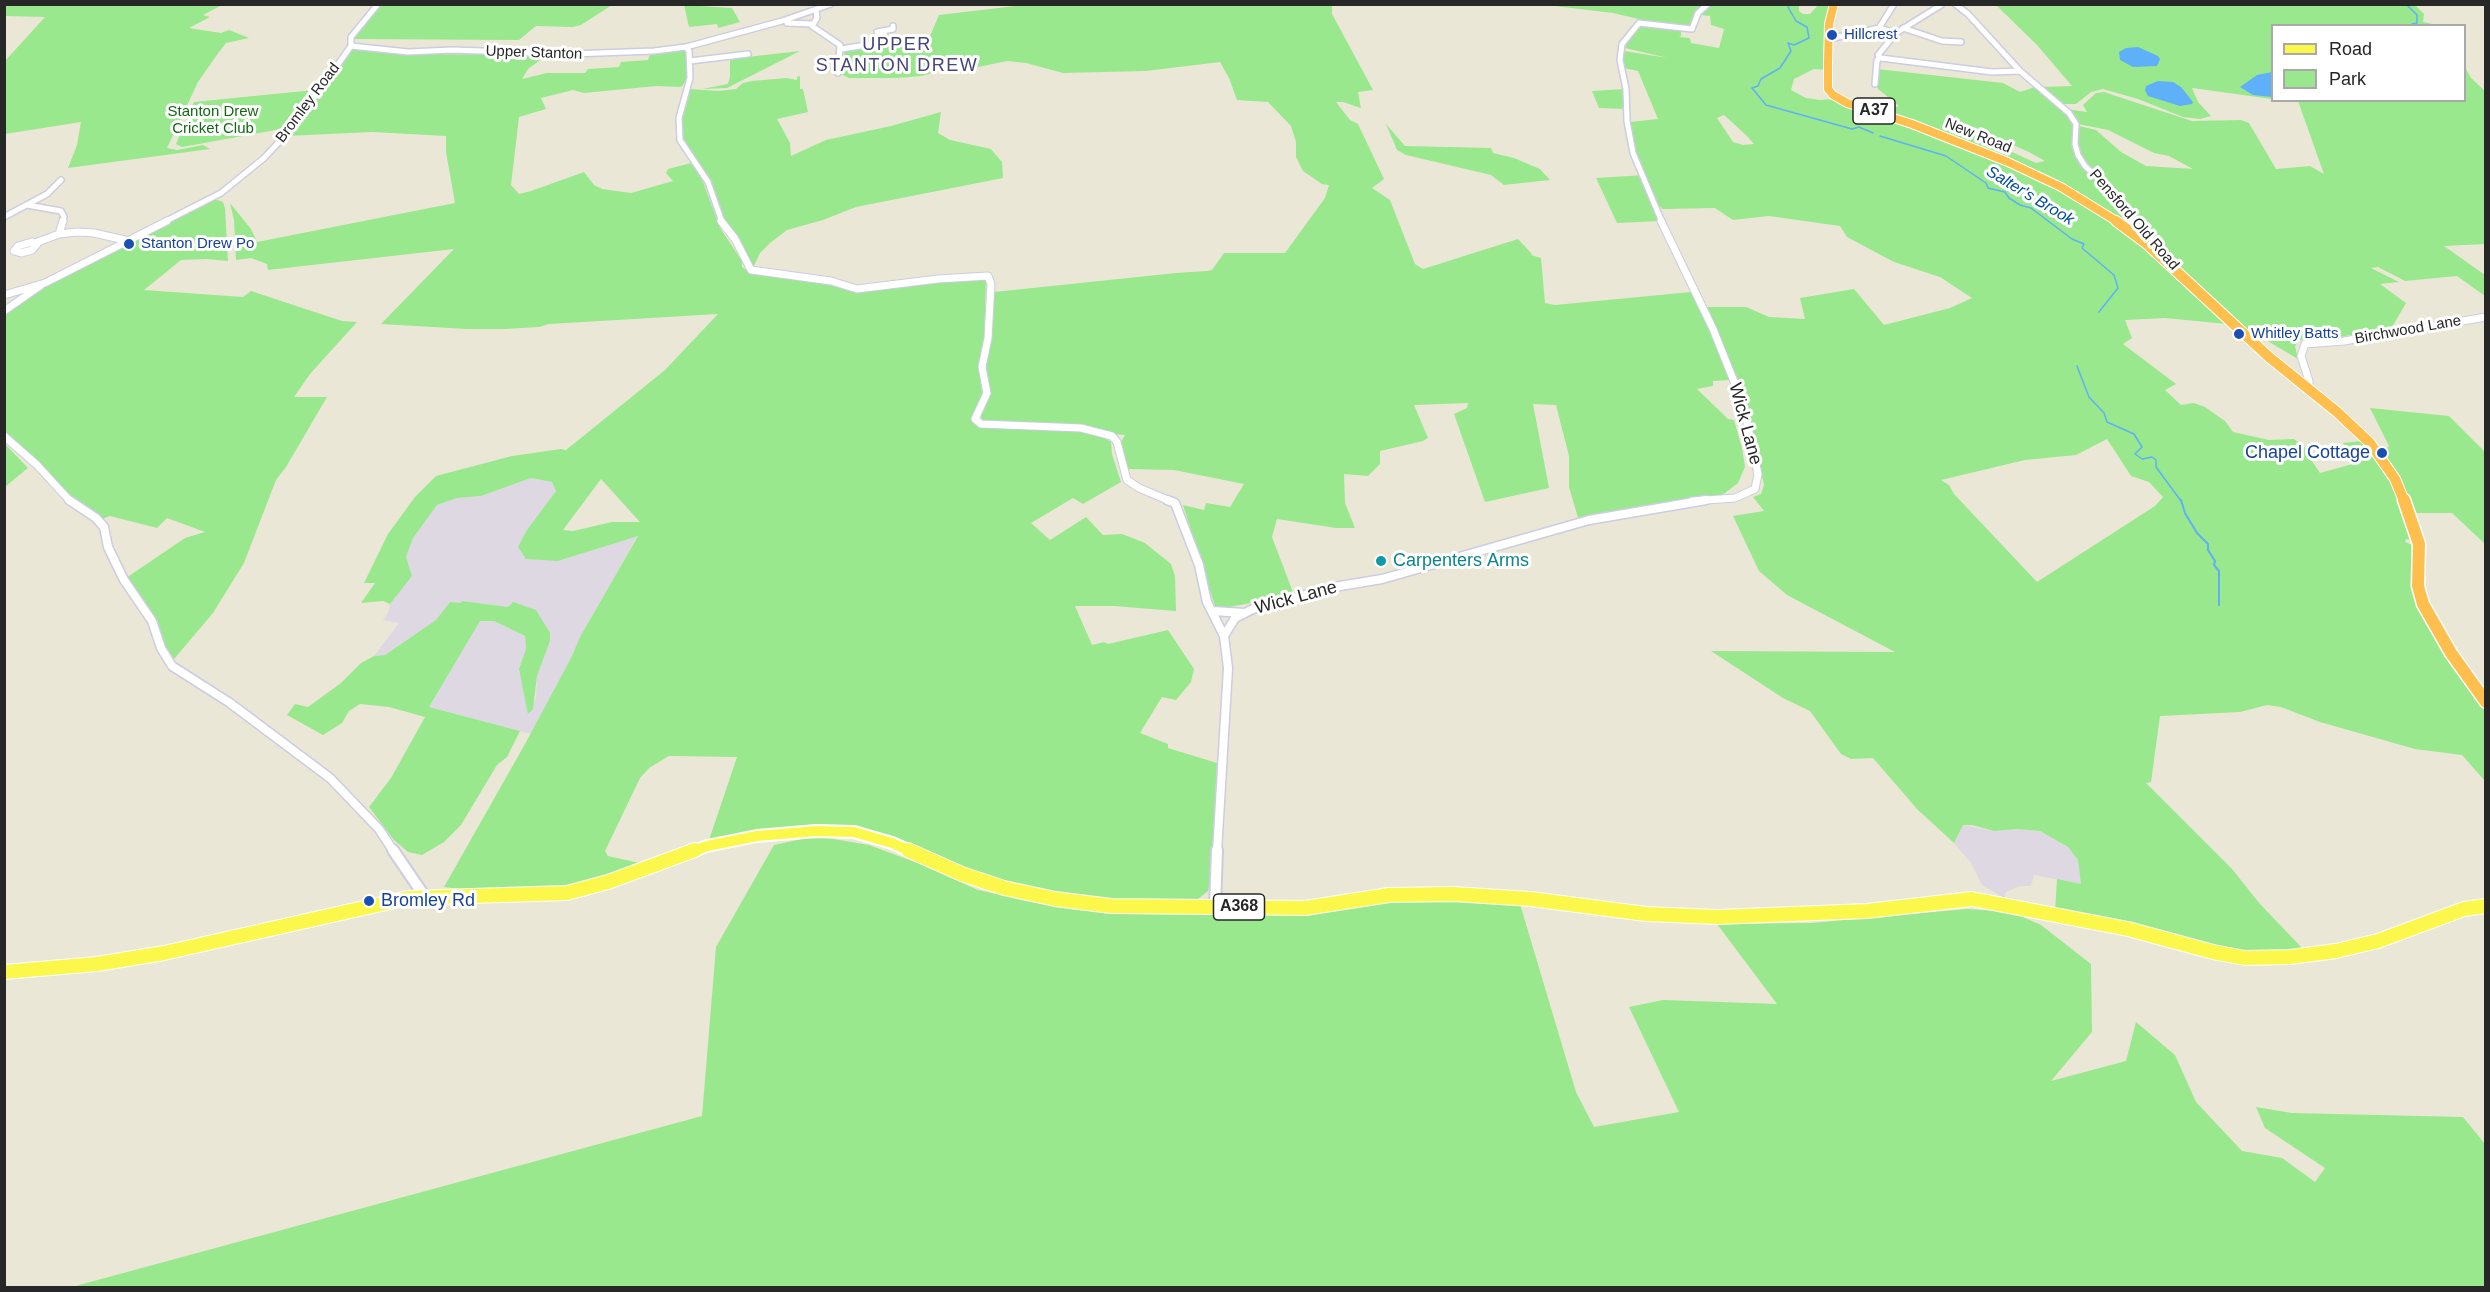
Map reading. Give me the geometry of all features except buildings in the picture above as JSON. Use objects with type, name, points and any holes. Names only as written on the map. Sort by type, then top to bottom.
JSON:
[{"type":"highway","name":"New Road","points":[[1834,4],[1830,19],[1828,89],[1835,96],[1852,105],[1948,138],[2061,187],[2128,229],[2179,274]]},
{"type":"highway","name":"A37","points":[[2179,274],[2269,357],[2357,430],[2376,451],[2396,479],[2419,544],[2418,586],[2423,604],[2451,653],[2486,702]]},
{"type":"main road","name":"A368","points":[[4,972],[97,964],[164,953],[408,898],[567,893],[608,882],[707,846],[769,835],[834,831],[854,832],[892,843],[962,874],[1004,888],[1111,906],[1305,908],[1389,895],[1453,894],[1531,899],[1646,914],[1718,917],[1867,911],[1972,899],[2128,929],[2230,956],[2264,958],[2336,951],[2378,941],[2464,909],[2486,906]]},
{"type":"street","name":"Bromley Road","points":[[4,311],[45,283],[217,196],[264,159],[302,116],[351,46],[351,37],[378,4]]},
{"type":"street","name":"Upper Stanton","points":[[351,46],[408,52],[452,50],[571,54],[654,51],[686,47],[816,11],[831,4]]},
{"type":"street","name":"Wick Lane","points":[[1224,636],[1230,624],[1244,613],[1334,587],[1382,579],[1589,520],[1698,500],[1735,498],[1755,489],[1758,474],[1743,404],[1713,329],[1667,234],[1633,153],[1627,121],[1626,89],[1620,60],[1622,44],[1639,22],[1689,30],[1694,28],[1698,13],[1708,4]]},
{"type":"street","points":[[1879,28],[1894,4]]},
{"type":"street","points":[[1936,4],[1955,5]]},
{"type":"street","points":[[1875,84],[1877,60],[1880,58],[1878,55],[1896,33],[1941,5]]},
{"type":"street","name":"Pensford Old Road","points":[[1955,5],[1975,21],[2020,72],[2069,113],[2076,124],[2075,144],[2085,166],[2108,188],[2128,218],[2178,267],[2181,273],[2179,274]]},
{"type":"street","points":[[813,24],[817,18],[816,11]]},
{"type":"street","points":[[782,21],[813,24]]},
{"type":"street","points":[[813,24],[817,31],[838,42],[841,49],[838,73]]},
{"type":"street","points":[[877,32],[893,29],[893,26]]},
{"type":"street","points":[[1829,39],[1879,28],[1896,33]]},
{"type":"street","points":[[1903,28],[1942,41],[1961,42]]},
{"type":"street","points":[[841,49],[885,42],[884,31]]},
{"type":"street","points":[[686,47],[690,61],[690,78],[679,118],[680,140],[708,182],[723,226],[735,239],[748,267],[752,270],[831,281],[857,289],[984,274],[988,276],[991,284],[988,338],[982,367],[987,393],[975,419],[981,424],[1081,428],[1112,436],[1117,442],[1127,480],[1139,488],[1175,502],[1198,565],[1207,602],[1224,636],[1228,669],[1215,906]]},
{"type":"street","points":[[690,61],[748,53]]},
{"type":"street","points":[[1880,58],[1992,72],[2020,72]]},
{"type":"street","points":[[4,217],[47,194],[62,183]]},
{"type":"street","points":[[27,205],[61,211],[64,217],[59,234]]},
{"type":"street","points":[[4,257],[15,252],[14,249],[21,244],[35,243],[59,234],[94,233],[129,242]]},
{"type":"street","name":"Bromley Road","points":[[4,295],[45,283]]},
{"type":"street","name":"Birchwood Lane","points":[[2305,386],[2309,385],[2301,356],[2305,344],[2344,341],[2486,317]]},
{"type":"street","points":[[4,436],[37,465],[71,502],[96,518],[104,527],[108,547],[124,580],[152,621],[161,648],[172,666],[230,703],[330,778],[379,829],[425,897]]},
{"type":"street","points":[[1213,611],[1244,613]]},
{"type":"shaded area","points":[[531,478],[552,482],[556,491],[527,530],[558,561],[638,535],[580,637],[531,734],[429,707],[480,620],[494,621],[525,636],[526,649],[519,669],[529,713],[536,698],[537,676],[550,641],[550,632],[508,607],[462,601],[460,603],[450,602],[436,620],[385,655],[374,656],[399,623],[383,620],[389,611],[390,604],[412,576],[406,557],[413,538],[437,505],[457,498],[481,496]]},
{"type":"shaded area","points":[[1963,825],[1994,831],[2017,829],[2040,831],[2068,847],[2078,860],[2081,884],[2034,875],[2031,886],[2020,886],[2006,892],[2004,898],[1982,885],[1971,863],[1954,843]]},
{"type":"green space","points":[[1032,4],[1332,5],[1332,14],[1373,90],[1358,92],[1361,108],[1336,102],[1350,120],[1358,124],[1384,179],[1372,188],[1390,200],[1415,264],[1423,269],[1518,239],[1531,255],[1541,258],[1545,303],[1555,305],[1691,292],[1710,329],[1730,380],[1713,381],[1713,386],[1697,389],[1728,419],[1734,420],[1745,467],[1738,483],[1721,496],[1579,521],[1569,487],[1569,456],[1556,405],[1533,404],[1549,488],[1485,502],[1454,414],[1467,408],[1468,403],[1414,405],[1428,438],[1380,451],[1380,464],[1368,476],[1344,474],[1345,503],[1355,528],[1336,528],[1277,519],[1272,537],[1294,595],[1224,608],[1215,606],[1183,505],[1204,510],[1206,503],[1230,507],[1244,484],[1174,470],[1127,469],[1120,444],[1125,435],[988,423],[981,420],[994,292],[1207,271],[1212,270],[1224,253],[1285,253],[1325,198],[1329,185],[1322,184],[1303,171],[1296,157],[1296,142],[1291,126],[1268,102],[1237,100],[1220,62],[1146,71],[1063,73],[1026,63],[1007,61],[959,71],[939,71],[922,76],[849,78],[841,74],[845,50],[930,36],[939,15]]},
{"type":"green space","points":[[2414,4],[2424,14],[2423,22],[2432,24],[2271,24],[2271,99],[2192,88],[2198,102],[2211,116],[2200,119],[2183,117],[2138,99],[2103,89],[2091,92],[2076,104],[2061,104],[2041,87],[2072,86],[2037,45],[1996,5]]},
{"type":"green space","points":[[4,5],[222,5],[203,15],[210,17],[189,28],[221,33],[229,30],[249,38],[226,43],[219,52],[198,82],[167,148],[177,150],[203,145],[210,149],[68,168],[77,145],[81,122],[5,134],[5,61],[45,17],[5,16]]},
{"type":"green space","points":[[380,5],[612,5],[581,25],[536,26],[519,40],[353,39]]},
{"type":"green space","points":[[684,5],[732,8],[740,22],[718,28],[717,24],[689,27]]},
{"type":"green space","points":[[1546,5],[1706,5],[1694,16],[1693,27],[1673,27],[1613,13]]},
{"type":"green space","points":[[1710,5],[1799,5],[1799,11],[1803,14],[1810,14],[1818,5],[1832,5],[1826,70],[1814,69],[1794,79],[1791,90],[1806,98],[1833,99],[1916,128],[2036,177],[2068,193],[2135,239],[2227,324],[2165,318],[2125,320],[2132,338],[2123,344],[2176,384],[2165,390],[2181,405],[2194,403],[2205,407],[2225,421],[2233,432],[2269,440],[2294,439],[2314,454],[2308,455],[2320,473],[2360,462],[2343,443],[2362,441],[2386,472],[2396,492],[2413,540],[2406,539],[2405,542],[2415,546],[2413,583],[2462,677],[2485,709],[2485,781],[2462,755],[2415,749],[2320,722],[2281,707],[2267,705],[2240,712],[2160,716],[2151,782],[2146,783],[2232,869],[2260,904],[2304,950],[2237,952],[2055,911],[2057,879],[2081,884],[2078,860],[2068,847],[2040,831],[2017,829],[1994,831],[1972,825],[1963,825],[1954,843],[1917,809],[1873,758],[1851,759],[1841,754],[1810,711],[1783,698],[1711,651],[1895,652],[1787,595],[1759,571],[1733,516],[1764,511],[1753,497],[1761,494],[1764,485],[1743,391],[1707,307],[1746,307],[1769,317],[1805,319],[1800,298],[1854,289],[1884,325],[1950,308],[1972,298],[1940,277],[1894,262],[1847,237],[1840,226],[1769,216],[1733,220],[1715,208],[1663,209],[1654,202],[1660,221],[1617,223],[1596,178],[1645,175],[1637,155],[1630,122],[1658,119],[1638,71],[1624,68],[1624,51],[1668,58],[1625,48],[1634,31],[1642,24],[1681,30],[1679,37],[1690,38],[1691,43],[1719,48],[1724,29],[1711,25],[1710,16],[1700,15]],"holes":[[[1724,115],[1747,136],[1754,144],[1743,145],[1733,142],[1717,118]],[[2107,439],[2131,476],[2149,482],[2163,497],[2155,506],[2037,582],[1954,494],[1949,485],[1941,480],[2025,460],[2076,455]]]},
{"type":"green space","points":[[353,48],[402,54],[547,55],[528,69],[522,79],[547,73],[585,73],[588,69],[619,67],[621,62],[648,60],[651,52],[683,50],[686,52],[687,80],[681,87],[656,86],[584,93],[573,90],[541,98],[546,109],[519,117],[511,185],[519,194],[584,172],[594,185],[602,189],[631,193],[673,181],[666,173],[668,169],[691,163],[703,182],[720,228],[742,261],[742,267],[749,272],[834,285],[851,292],[983,278],[986,280],[984,343],[979,370],[982,392],[981,399],[971,418],[976,425],[981,427],[1081,431],[1105,438],[1111,442],[1112,454],[1121,482],[1083,504],[1073,498],[1031,523],[1050,540],[1086,517],[1103,535],[1122,534],[1145,543],[1171,564],[1175,576],[1176,611],[1114,606],[1075,606],[1092,645],[1104,642],[1108,644],[1168,630],[1194,669],[1191,682],[1176,700],[1162,697],[1140,733],[1168,744],[1168,748],[1217,763],[1211,879],[1208,891],[1198,899],[1185,901],[1114,900],[1078,896],[1006,884],[946,862],[896,839],[806,827],[741,834],[708,843],[737,757],[669,756],[649,768],[640,778],[605,851],[608,856],[644,864],[573,886],[475,891],[444,887],[525,744],[580,637],[638,536],[558,561],[526,559],[518,547],[527,530],[556,491],[552,482],[531,478],[481,496],[457,498],[437,505],[413,538],[406,557],[412,576],[390,604],[383,601],[361,603],[375,583],[364,583],[388,534],[415,497],[436,476],[512,456],[566,450],[665,370],[718,314],[549,324],[539,327],[505,329],[381,324],[454,249],[268,270],[267,264],[251,258],[236,260],[234,220],[230,203],[251,229],[257,242],[455,203],[446,152],[446,136],[372,132],[286,136],[305,118]],"holes":[[[601,479],[640,522],[612,522],[573,531],[563,530]]]},
{"type":"green space","points":[[800,51],[727,88],[702,89],[728,84],[730,59]]},
{"type":"green space","points":[[1877,69],[2003,83],[2020,92],[2035,87],[2069,117],[2073,125],[2074,150],[2080,163],[2102,185],[2122,214],[2141,233],[2078,194],[1880,111],[1899,106],[1878,89]],"holes":[[[1974,128],[2045,161],[2036,163],[1966,131]]]},
{"type":"green space","points":[[2466,69],[2471,78],[2485,91],[2485,244],[2444,246],[2485,275],[2485,296],[2457,276],[2405,281],[2378,267],[2371,268],[2399,282],[2380,284],[2406,303],[2392,327],[2330,339],[2300,340],[2295,346],[2298,359],[2244,327],[2203,293],[2133,219],[2081,155],[2077,144],[2079,126],[2096,130],[2121,152],[2146,166],[2193,169],[2169,156],[2154,153],[2108,130],[2078,124],[2066,109],[2087,112],[2083,105],[2096,93],[2104,92],[2192,121],[2241,120],[2249,123],[2276,169],[2310,166],[2324,174],[2298,102],[2466,102]]},
{"type":"green space","points":[[800,76],[800,89],[803,89],[808,112],[777,119],[790,143],[791,156],[826,140],[941,112],[938,133],[950,140],[991,149],[1002,162],[1003,178],[856,207],[823,220],[787,230],[760,253],[753,268],[725,224],[710,180],[682,139],[681,118],[689,89],[719,91],[736,89],[743,83],[752,81],[787,78],[797,80]]},
{"type":"green space","points":[[1624,89],[1625,109],[1599,108],[1592,91]]},
{"type":"green space","name":"Stanton Drew Cricket Club","points":[[314,90],[281,129],[182,147],[176,144],[194,102]]},
{"type":"green space","points":[[1386,124],[1405,146],[1491,148],[1493,153],[1514,158],[1540,169],[1550,180],[1504,185],[1491,175],[1406,155],[1397,150]]},
{"type":"green space","points":[[214,199],[223,202],[225,208],[228,261],[181,260],[144,290],[243,297],[251,291],[342,321],[357,322],[310,374],[294,397],[327,397],[276,480],[244,563],[213,613],[174,659],[164,644],[155,617],[126,578],[185,538],[205,532],[167,518],[157,528],[110,516],[102,519],[75,499],[5,432],[4,313],[39,289]]},
{"type":"green space","points":[[2370,408],[2449,416],[2485,452],[2485,544],[2452,513],[2414,513],[2402,480],[2381,453],[2389,446]]},
{"type":"green space","points":[[5,444],[28,468],[5,487]]},
{"type":"green space","points":[[462,601],[508,607],[513,602],[536,610],[550,633],[550,641],[537,676],[533,709],[528,714],[519,669],[526,649],[525,636],[494,621],[480,621],[429,707],[520,731],[507,757],[497,765],[461,825],[444,842],[422,855],[408,852],[394,840],[369,807],[391,778],[425,717],[389,707],[360,704],[349,711],[342,723],[323,735],[287,715],[295,704],[308,707],[341,683],[361,663],[374,656],[385,655],[436,620],[450,602],[460,603]]},
{"type":"green space","points":[[816,836],[869,845],[920,864],[978,890],[1037,903],[1087,909],[1127,912],[1295,915],[1401,899],[1520,904],[1576,1092],[1594,1127],[1679,1112],[1629,1007],[1663,1000],[1777,1004],[1717,924],[1811,923],[1967,909],[2011,912],[2041,925],[2091,964],[2092,1032],[2051,1081],[2126,1061],[2136,1022],[2175,1055],[2196,1102],[2242,1151],[2282,1158],[2315,1182],[2325,1168],[2265,1128],[2256,1107],[2292,1113],[2463,1117],[2485,1144],[2485,1287],[68,1288],[702,1116],[716,947],[774,845]]},
{"type":"water","points":[[2138,47],[2158,56],[2160,59],[2157,66],[2133,67],[2120,60],[2119,52],[2126,48]]},
{"type":"water","points":[[2271,72],[2271,97],[2253,95],[2240,87],[2257,75]]},
{"type":"water","points":[[2158,81],[2173,82],[2181,87],[2193,102],[2192,104],[2180,106],[2148,96],[2146,86]]},
{"type":"waterway","name":"Salter's Brook","points":[[1790,4],[1788,7],[1796,21],[1807,27],[1809,38],[1794,45],[1788,43],[1791,51],[1780,68],[1761,79],[1758,86],[1752,88],[1766,105],[1852,129],[1859,127],[1873,133]]},
{"type":"waterway","points":[[2406,4],[2417,15],[2417,23],[2412,24]]},
{"type":"waterway","name":"Salter's Brook","points":[[1880,136],[1946,156],[1986,183],[1988,188],[2005,192],[2009,198],[2020,205],[2031,208],[2072,239],[2084,244],[2082,248],[2114,275],[2118,288],[2099,312]]},
{"type":"waterway","name":"Salter's Brook","points":[[2077,366],[2089,397],[2104,413],[2107,422],[2134,434],[2142,447],[2135,454],[2142,459],[2152,457],[2156,460],[2156,467],[2181,501]]},
{"type":"waterway","name":"Salter's Brook","points":[[2181,500],[2185,513],[2197,533],[2208,544],[2208,550],[2215,561],[2214,565],[2219,571],[2219,605]]},
{"type":"place","name":"Hillcrest","points":[[1832,35]]},
{"type":"place","name":"Stanton Drew Po","points":[[129,244]]},
{"type":"place","name":"Whitley Batts","points":[[2239,334]]},
{"type":"place","name":"Chapel Cottage","points":[[2382,453]]},
{"type":"place","name":"Carpenters Arms","points":[[1381,561]]},
{"type":"place","name":"Bromley Rd","points":[[369,901]]},
{"type":"district","name":"UPPER STANTON DREW","points":[[897,55]]}]
